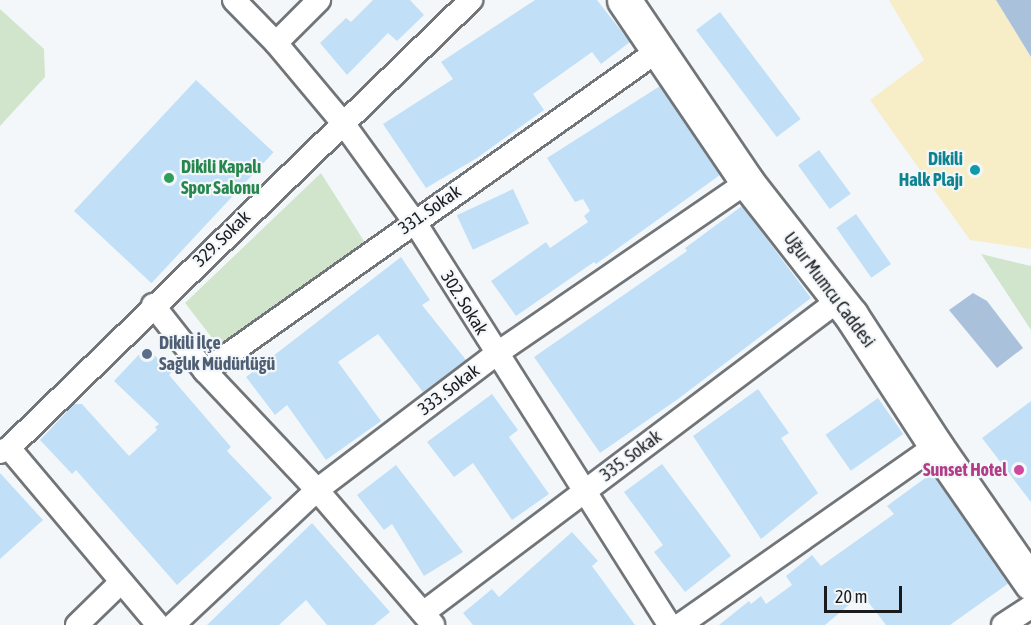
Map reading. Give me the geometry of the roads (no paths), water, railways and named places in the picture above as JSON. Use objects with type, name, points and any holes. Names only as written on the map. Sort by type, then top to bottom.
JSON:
[{"type":"street","name":"302. Sokak","points":[[234,0],[276,43],[343,123],[414,221],[496,354],[586,490],[669,625]]},
{"type":"street","points":[[276,43],[319,0]]},
{"type":"street","name":"329. Sokak","points":[[4,450],[471,0]]},
{"type":"street","name":"Uğur Mumcu Caddesi","points":[[624,0],[656,52],[747,182],[839,300],[1031,583]]},
{"type":"street","name":"331. Sokak","points":[[206,370],[656,52]]},
{"type":"street","name":"333. Sokak","points":[[173,625],[317,490],[496,354],[747,182]]},
{"type":"street","name":"335. Sokak","points":[[428,619],[586,490],[839,300]]},
{"type":"street","points":[[153,305],[206,370],[317,490],[428,619]]},
{"type":"street","points":[[680,625],[936,446]]},
{"type":"street","points":[[4,450],[158,625]]},
{"type":"street","points":[[76,625],[120,583]]},
{"type":"street","points":[[1003,625],[1031,607]]},
{"type":"water","points":[[996,0],[1031,0],[1031,57]]},
{"type":"water","points":[[973,293],[987,301],[1023,348],[997,368],[949,310]]},
{"type":"place","name":"Dikili Halk Plajı","points":[[975,170]]},
{"type":"place","name":"Dikili Kapalı Spor Salonu","points":[[169,178]]},
{"type":"place","name":"Dikili İlçe Sağlık Müdürlüğü","points":[[147,354]]},
{"type":"place","name":"Sunset Hotel","points":[[1019,470]]}]
